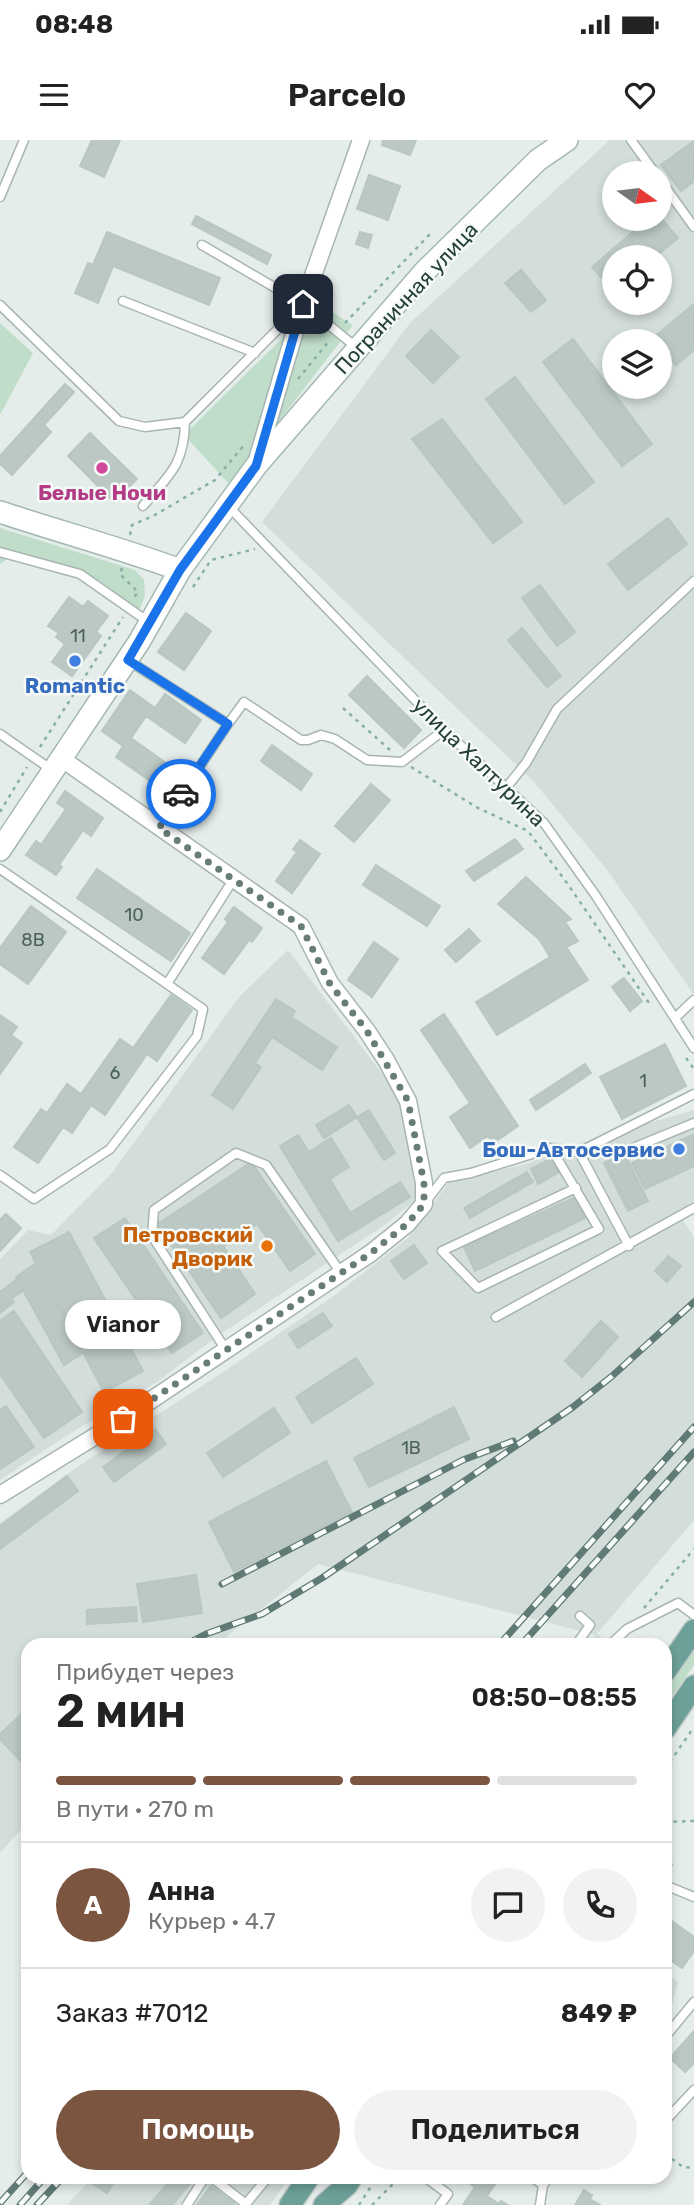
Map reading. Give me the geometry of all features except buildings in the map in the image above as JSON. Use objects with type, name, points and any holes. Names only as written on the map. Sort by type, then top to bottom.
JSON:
[{"type":"main road","name":"Пограничная улица","points":[[0,850],[128,660],[180,570],[256,466],[424,272],[538,160],[567,140]]},
{"type":"main road","points":[[0,512],[126,550],[180,570]]},
{"type":"main road","points":[[672,1662],[694,1630]]},
{"type":"main road","points":[[672,1719],[694,1686]]},
{"type":"main road","points":[[290,2205],[304,2184]]},
{"type":"main road","points":[[317,2205],[321,2184]]},
{"type":"main road","points":[[324,2205],[347,2184]]},
{"type":"main road","points":[[340,2205],[349,2184]]},
{"type":"street","points":[[256,466],[303,304],[361,140]]},
{"type":"street","points":[[0,1495],[123,1419],[371,1253],[407,1224],[424,1204],[424,1183],[408,1101],[367,1031],[330,984],[301,926],[159,828],[58,765]]},
{"type":"lane","points":[[0,197],[24,140]]},
{"type":"lane","points":[[631,140],[646,161]]},
{"type":"lane","points":[[672,197],[694,227]]},
{"type":"lane","points":[[202,245],[303,304],[358,349]]},
{"type":"lane","points":[[123,302],[255,353]]},
{"type":"lane","points":[[0,305],[119,421],[145,427],[186,422],[303,304]]},
{"type":"lane","points":[[143,506],[177,465],[185,444],[186,422]]},
{"type":"lane","name":"улица Халтурина","points":[[228,506],[444,730],[544,823],[596,896],[694,1048]]},
{"type":"lane","points":[[0,552],[80,574],[150,623]]},
{"type":"lane","points":[[506,788],[526,763],[557,709],[694,581]]},
{"type":"lane","points":[[128,660],[228,724]]},
{"type":"lane","points":[[159,828],[244,702],[301,740],[321,735],[335,739],[367,760],[402,762],[444,730]]},
{"type":"lane","points":[[0,747],[3,736],[34,757],[58,765]]},
{"type":"lane","points":[[0,869],[203,1009],[197,1036],[110,1149],[34,1199],[0,1175]]},
{"type":"lane","points":[[167,984],[233,880]]},
{"type":"lane","points":[[675,1018],[694,1000]]},
{"type":"lane","points":[[579,1152],[694,1094]]},
{"type":"lane","points":[[424,1204],[444,1178],[471,1173],[551,1148],[579,1152],[628,1150],[694,1123]]},
{"type":"lane","points":[[551,1148],[576,1188],[598,1229],[478,1288],[442,1251],[576,1188]]},
{"type":"lane","points":[[579,1152],[629,1245]]},
{"type":"lane","points":[[226,1350],[152,1236],[154,1210],[236,1153],[266,1165],[341,1273]]},
{"type":"lane","points":[[496,1317],[694,1208]]},
{"type":"lane","points":[[617,1638],[627,1629],[678,1603],[694,1615]]},
{"type":"lane","points":[[580,1616],[590,1625],[581,1638]]},
{"type":"lane","points":[[672,1888],[694,1897]]},
{"type":"lane","points":[[672,2029],[694,2003]]},
{"type":"lane","points":[[672,2114],[694,2091]]},
{"type":"lane","points":[[187,2205],[203,2184]]},
{"type":"lane","points":[[217,2184],[245,2205],[262,2184]]},
{"type":"lane","points":[[434,2184],[448,2194],[440,2205]]},
{"type":"lane","points":[[540,2205],[543,2185]]},
{"type":"path","points":[[188,593],[211,561],[265,546]]},
{"type":"path","points":[[0,812],[117,627]]},
{"type":"path","points":[[344,708],[402,762],[478,808],[528,831],[650,1004]]},
{"type":"path","points":[[687,1058],[694,1069]]},
{"type":"path","points":[[627,1629],[694,1549]]},
{"type":"path","points":[[672,1759],[694,1727]]},
{"type":"path","points":[[672,1822],[694,1821]]},
{"type":"path","points":[[672,2159],[683,2167],[694,2168]]},
{"type":"path","points":[[359,2205],[372,2184]]},
{"type":"path","points":[[372,2205],[393,2184]]},
{"type":"shaded area","points":[[610,140],[694,140],[694,995],[608,871],[533,781],[262,522],[410,323]]},
{"type":"shaded area","points":[[288,950],[390,1084],[405,1108],[419,1188],[413,1202],[386,1224],[219,1335],[157,1382],[66,1436],[0,1480],[0,1259],[28,1230],[51,1235],[112,1173],[240,996]]},
{"type":"shaded area","points":[[694,1110],[694,1203],[679,1214],[694,1237],[694,1520],[597,1634],[602,1638],[593,1638],[596,1635],[318,1564],[225,1638],[21,1638],[21,1830],[0,1853],[0,1523],[80,1465],[225,1371],[335,1295],[408,1238],[449,1182],[526,1164],[573,1145]]},
{"type":"shaded area","points":[[672,1978],[678,1982],[672,2005]]},
{"type":"shaded area","points":[[86,2184],[285,2184],[270,2205],[67,2205]]},
{"type":"green space","points":[[318,303],[353,325],[230,485],[184,435]]},
{"type":"green space","points":[[0,323],[33,353],[0,415]]},
{"type":"green space","points":[[0,528],[135,570],[144,580],[145,596],[139,610],[100,581],[18,552],[0,564]]},
{"type":"green space","points":[[694,1650],[694,1665],[672,1696],[672,1682]]},
{"type":"railway","points":[[198,1638],[262,1614],[322,1578],[573,1407],[611,1377],[694,1302]]},
{"type":"railway","points":[[505,1638],[694,1427]]},
{"type":"railway","points":[[222,1584],[463,1460],[513,1441]]},
{"type":"railway","points":[[527,1638],[694,1452]]},
{"type":"railway","points":[[0,2203],[21,2180]]},
{"type":"railway","points":[[20,2205],[39,2184]]},
{"type":"railway","points":[[37,2205],[56,2184]]},
{"type":"way so far","points":[[123,1419],[371,1253],[407,1224],[424,1204],[424,1183],[408,1101],[386,1060],[330,984],[301,926],[159,828],[181,794]]},
{"type":"place","name":"Белые Ночи","points":[[102,468]]},
{"type":"place","name":"Romantic","points":[[75,661]]},
{"type":"place","name":"Бош-Автосервис","points":[[679,1149]]},
{"type":"place","name":"Петровский Дворик","points":[[267,1246]]},
{"type":"place","name":"Vianor","points":[[123,1419]]},
{"type":"route","points":[[181,794],[228,724],[128,660],[180,570],[256,466],[303,304]]}]
